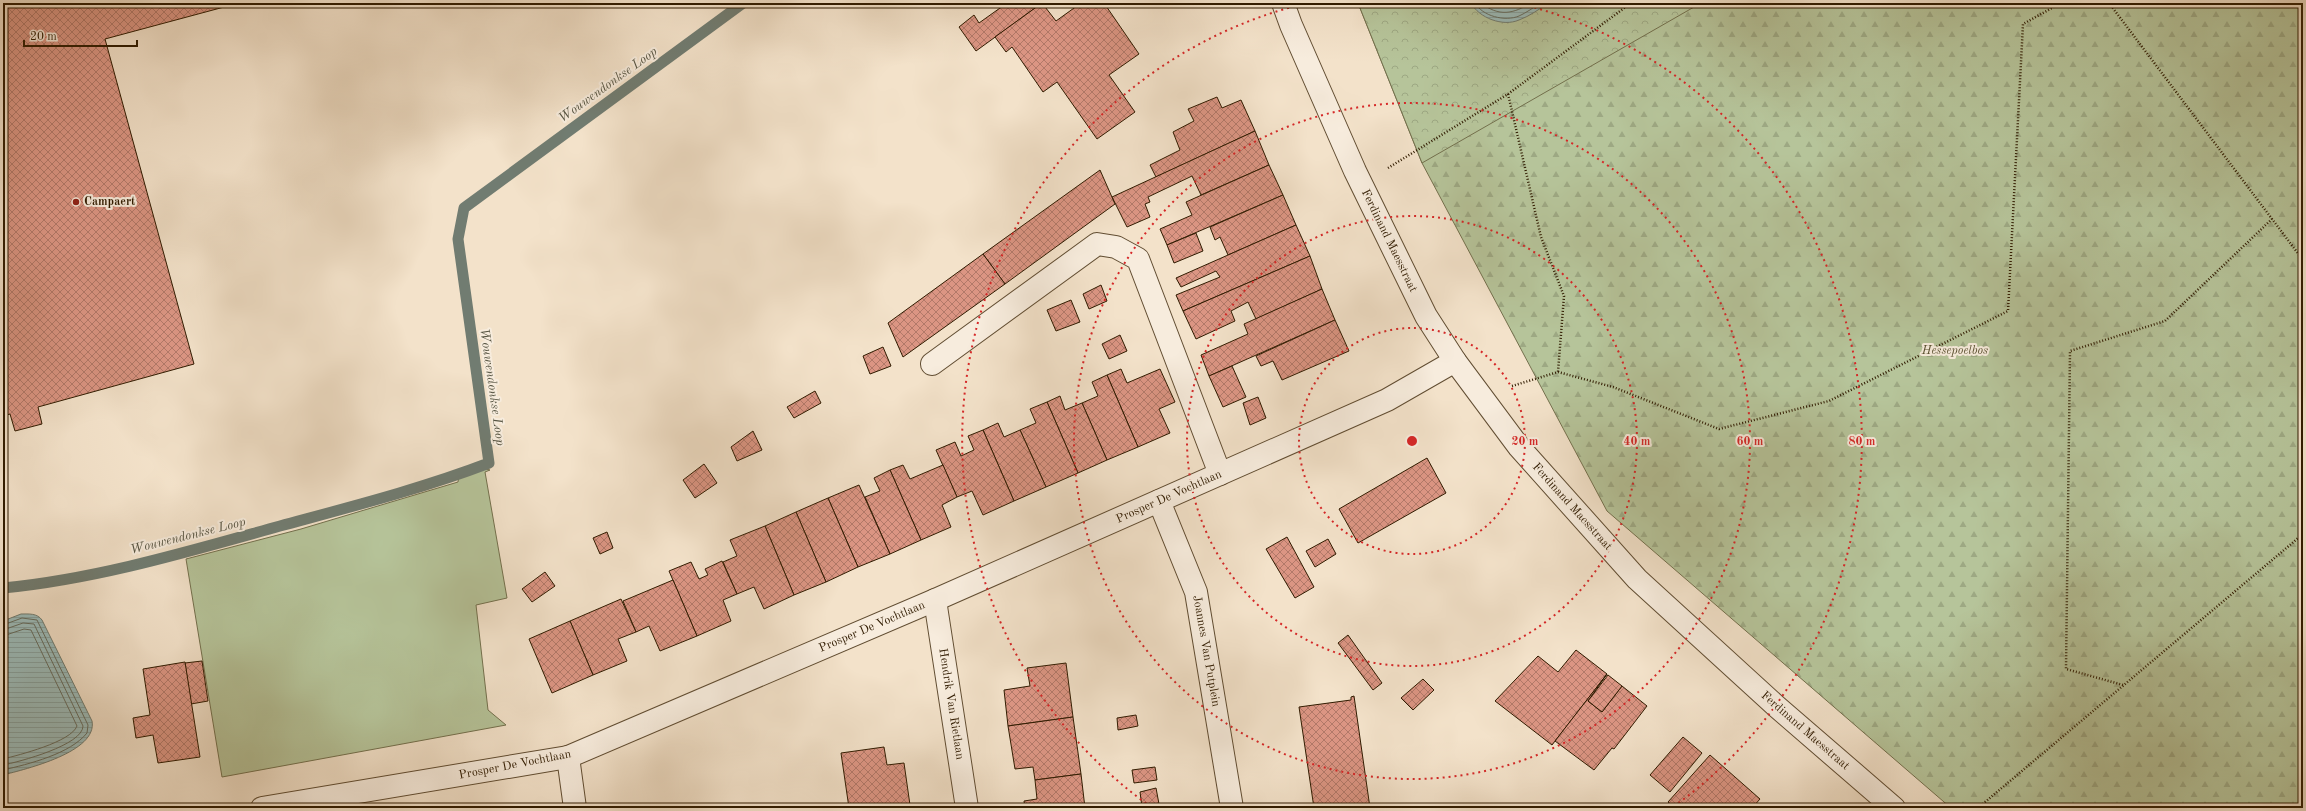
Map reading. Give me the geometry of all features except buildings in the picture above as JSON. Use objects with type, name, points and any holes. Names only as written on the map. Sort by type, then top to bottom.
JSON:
[{"type":"street","name":"Ferdinand Maesstraat","points":[[1283,3],[1291,26],[1362,185],[1426,316],[1455,361],[1519,447],[1637,579],[1776,706],[1894,808]]},
{"type":"street","points":[[932,364],[1097,244],[1116,247],[1138,259],[1220,474]]},
{"type":"street","name":"Prosper De Vochtlaan","points":[[262,808],[568,756],[935,600],[1387,400],[1455,361]]},
{"type":"street","name":"Joannes Van Putplein","points":[[1158,501],[1196,592],[1232,808]]},
{"type":"street","name":"Hendrik Van Rietlaan","points":[[935,600],[967,808]]},
{"type":"street","points":[[568,756],[575,808]]},
{"type":"path","points":[[1362,185],[1508,94],[1629,3]]},
{"type":"path","points":[[1482,396],[1558,372],[1613,387],[1719,429],[1829,401],[2008,310],[2023,24],[2061,3]]},
{"type":"path","points":[[2109,3],[2303,260]]},
{"type":"path","points":[[1508,94],[1541,237],[1564,296],[1558,372]]},
{"type":"path","points":[[2123,685],[2066,670],[2070,351],[2165,321],[2272,219]]},
{"type":"path","points":[[1978,808],[2303,534]]},
{"type":"green space","name":"Hessepoelbos","points":[[1358,3],[2303,3],[2303,808],[1951,808],[1607,511],[1422,163]]},
{"type":"green space","points":[[1358,3],[1701,3],[1422,163]]},
{"type":"green space","points":[[482,468],[490,470],[485,472],[507,598],[476,605],[488,710],[506,725],[222,777],[186,559],[301,529],[458,482],[459,475]]},
{"type":"water","points":[[1471,3],[1549,3],[1531,14],[1513,22],[1499,22],[1485,17]]},
{"type":"water","points":[[21,614],[35,615],[42,620],[92,721],[91,732],[84,742],[73,750],[43,763],[3,775],[3,621]]},
{"type":"waterway","name":"Wouwendonkse Loop","points":[[3,588],[73,578],[178,554],[385,497],[438,481],[489,463],[458,239],[464,208],[743,3]]},
{"type":"place","name":"Campaert","points":[[76,202]]}]
